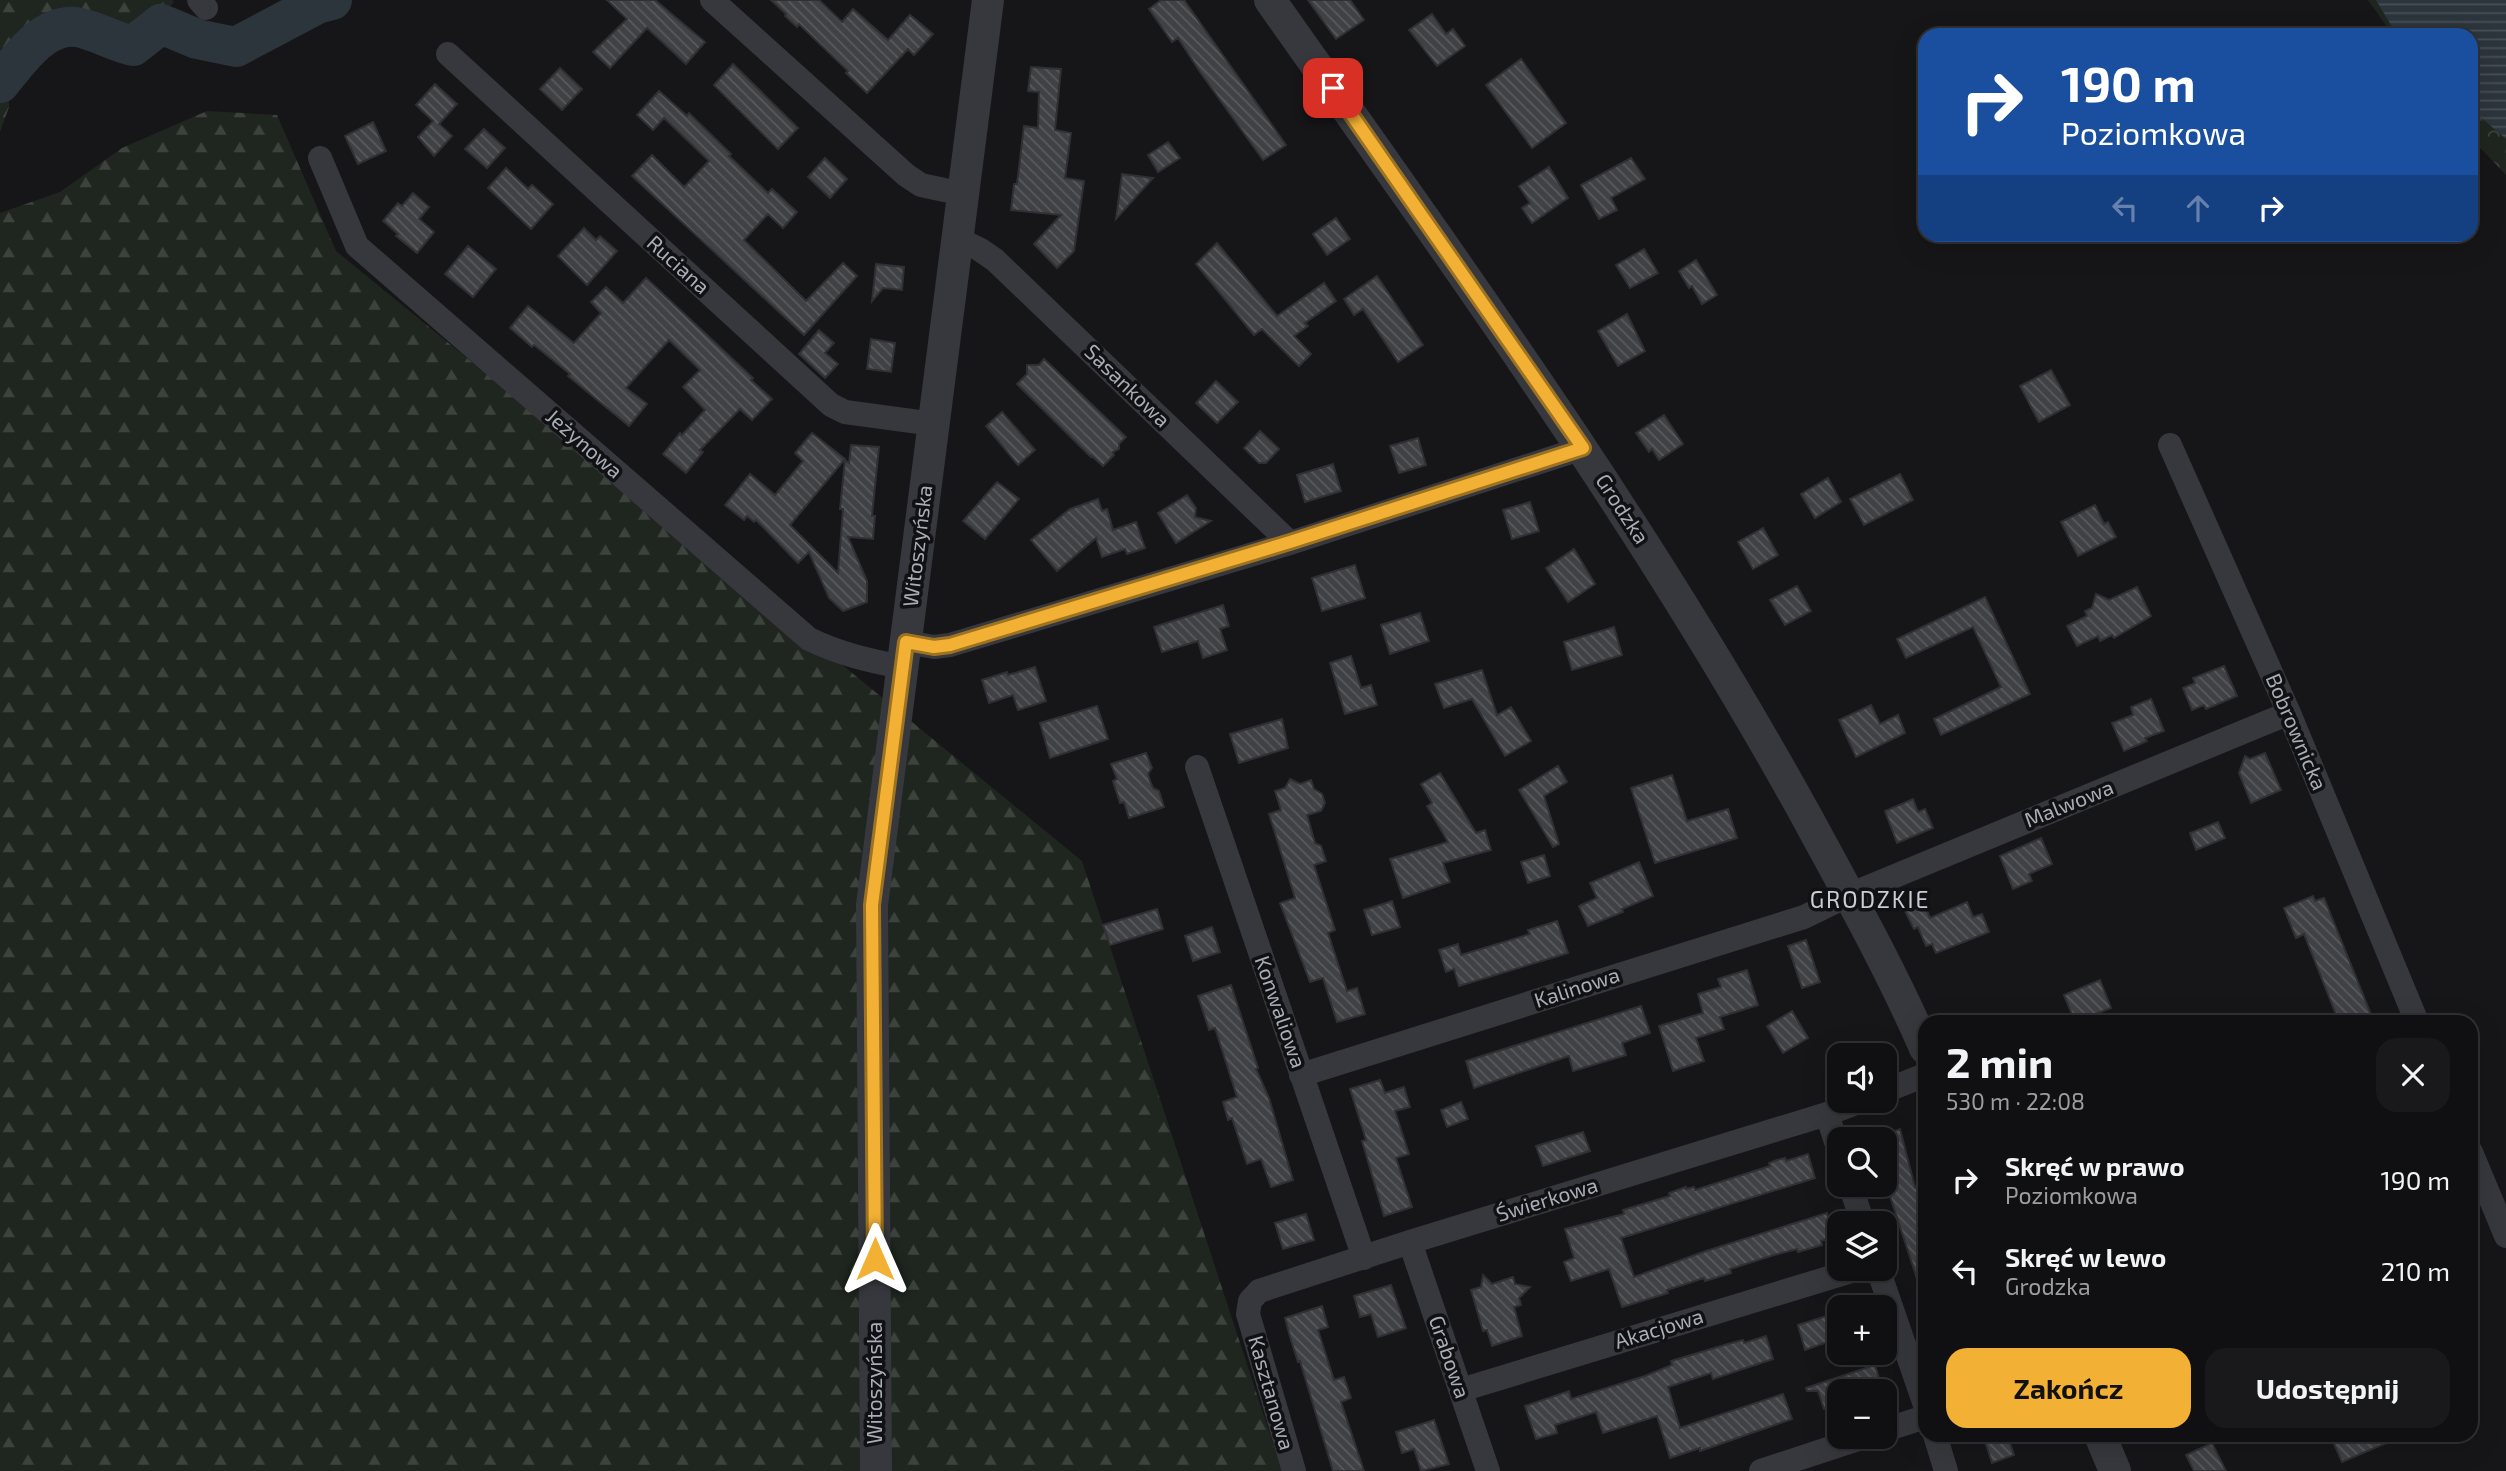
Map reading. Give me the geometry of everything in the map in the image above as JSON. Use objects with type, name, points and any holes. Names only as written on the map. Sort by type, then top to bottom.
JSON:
[{"type":"street","points":[[712,0],[906,175],[921,185],[963,194]]},
{"type":"street","name":"Witoszyńska","points":[[876,1471],[872,905],[988,0]]},
{"type":"street","name":"Grodzka","points":[[1270,0],[1350,110],[1371,145],[1583,448],[1663,572],[1742,702],[1849,895],[1918,1034]]},
{"type":"street","name":"Ruciana","points":[[448,54],[831,405],[845,412],[934,424]]},
{"type":"street","name":"Jeżynowa","points":[[320,158],[357,246],[809,639],[862,660],[950,645],[1290,542],[1583,448]]},
{"type":"street","name":"Sasankowa","points":[[958,239],[995,260],[1290,542]]},
{"type":"street","name":"Bobrownicka","points":[[2170,445],[2289,713],[2414,1015]]},
{"type":"street","name":"Malwowa","points":[[1849,895],[2289,713]]},
{"type":"street","name":"Konwaliowa","points":[[1197,767],[1364,1258]]},
{"type":"street","name":"Kalinowa","points":[[1301,1075],[1804,917],[1849,895]]},
{"type":"street","points":[[1897,1086],[1918,1078]]},
{"type":"street","points":[[1827,1114],[1831,1127]]},
{"type":"street","name":"Świerkowa","points":[[1248,1314],[1250,1301],[1259,1292],[1410,1242],[1827,1114]]},
{"type":"street","points":[[2478,1169],[2506,1236]]},
{"type":"street","name":"Grabowa","points":[[1410,1242],[1488,1471]]},
{"type":"street","name":"Akacjowa","points":[[1461,1390],[1827,1278]]},
{"type":"street","points":[[1882,1281],[1918,1385]]},
{"type":"street","name":"Kasztanowa","points":[[1248,1314],[1294,1471]]},
{"type":"street","points":[[1897,1426],[1918,1419]]},
{"type":"street","points":[[1937,1442],[1946,1471]]},
{"type":"street","points":[[2103,1442],[2115,1471]]},
{"type":"street","points":[[1760,1471],[1827,1449]]},
{"type":"green space","points":[[0,0],[174,2],[157,20],[9,51],[9,107],[0,132]]},
{"type":"green space","points":[[2368,0],[2506,0],[2506,175],[2478,145],[2478,28],[2388,28]]},
{"type":"green space","points":[[207,111],[277,115],[336,251],[1082,861],[1282,1471],[0,1471],[0,213],[60,192],[122,148]]},
{"type":"shaded area","points":[[2376,0],[2506,0],[2506,139],[2478,115],[2478,28],[2393,28]]},
{"type":"building","points":[[607,0],[655,0],[705,42],[686,64],[647,28],[610,68],[593,52],[627,19]]},
{"type":"building","points":[[771,0],[819,0],[842,22],[853,9],[888,40],[910,15],[933,34],[914,55],[908,49],[867,93],[846,73],[848,71],[799,24],[797,27],[785,16]]},
{"type":"building","points":[[1161,0],[1184,0],[1286,145],[1263,160],[1178,38],[1172,42],[1149,9]]},
{"type":"building","points":[[1308,0],[1350,0],[1364,20],[1336,39]]},
{"type":"building","points":[[1432,14],[1446,34],[1453,29],[1465,46],[1437,66],[1409,30]]},
{"type":"building","points":[[1521,59],[1566,123],[1532,148],[1486,85]]},
{"type":"building","points":[[733,64],[798,128],[778,149],[714,85]]},
{"type":"building","points":[[1031,67],[1061,69],[1055,130],[1071,133],[1065,178],[1084,181],[1074,251],[1057,268],[1034,244],[1061,215],[1011,210],[1024,126],[1038,128],[1039,92],[1028,91]]},
{"type":"building","points":[[560,68],[582,89],[562,110],[540,89]]},
{"type":"building","points":[[435,84],[457,104],[439,124],[452,136],[434,156],[418,137],[433,121],[416,105]]},
{"type":"building","points":[[659,91],[687,116],[689,113],[768,193],[772,189],[797,212],[783,228],[768,214],[744,240],[806,301],[843,263],[857,276],[804,335],[632,176],[652,155],[684,187],[709,161],[664,118],[653,130],[637,115]]},
{"type":"building","points":[[373,122],[386,151],[358,164],[345,136]]},
{"type":"building","points":[[484,129],[505,148],[487,168],[465,149]]},
{"type":"building","points":[[1168,142],[1180,158],[1158,172],[1148,155]]},
{"type":"building","points":[[825,158],[847,179],[830,198],[808,177]]},
{"type":"building","points":[[1631,158],[1645,179],[1611,198],[1617,210],[1599,219],[1581,185]]},
{"type":"building","points":[[1549,167],[1568,198],[1532,223],[1522,208],[1530,203],[1519,186]]},
{"type":"building","points":[[506,168],[528,189],[532,185],[553,204],[531,229],[488,188]]},
{"type":"building","points":[[1122,174],[1153,178],[1116,219]]},
{"type":"building","points":[[413,193],[429,207],[419,219],[434,232],[417,253],[383,221],[398,203],[402,206]]},
{"type":"building","points":[[1336,218],[1350,239],[1327,255],[1313,234]]},
{"type":"building","points":[[584,228],[596,240],[600,236],[617,251],[587,285],[558,256]]},
{"type":"building","points":[[1217,243],[1277,316],[1324,283],[1336,301],[1305,323],[1308,326],[1294,336],[1311,354],[1299,366],[1262,329],[1254,335],[1196,264]]},
{"type":"building","points":[[468,246],[496,269],[473,297],[445,274]]},
{"type":"building","points":[[1644,249],[1658,273],[1630,288],[1616,265]]},
{"type":"building","points":[[1696,260],[1717,295],[1702,304],[1679,271]]},
{"type":"building","points":[[876,264],[904,267],[902,290],[883,288],[872,301]]},
{"type":"building","points":[[1377,276],[1423,345],[1398,362],[1363,309],[1354,315],[1344,299]]},
{"type":"building","points":[[646,278],[772,399],[752,420],[740,409],[700,450],[703,452],[686,473],[663,454],[680,433],[682,435],[705,410],[683,387],[700,370],[669,340],[626,388],[647,404],[629,426],[568,376],[570,374],[510,328],[528,306],[574,343],[601,313],[591,302],[606,287],[623,303]]},
{"type":"building","points":[[1627,314],[1645,351],[1618,366],[1598,331]]},
{"type":"building","points":[[819,330],[834,343],[825,353],[838,364],[825,378],[799,354]]},
{"type":"building","points":[[871,339],[895,343],[891,372],[867,369]]},
{"type":"building","points":[[1044,359],[1126,437],[1103,466],[1017,384],[1027,374],[1027,365],[1039,365]]},
{"type":"building","points":[[2051,370],[2070,405],[2039,422],[2020,386]]},
{"type":"building","points":[[1216,381],[1238,402],[1217,423],[1196,403]]},
{"type":"building","points":[[1002,412],[1035,450],[1018,465],[986,426]]},
{"type":"building","points":[[1664,415],[1683,444],[1659,460],[1652,449],[1649,452],[1636,433]]},
{"type":"building","points":[[1260,431],[1279,449],[1266,463],[1259,463],[1244,448]]},
{"type":"building","points":[[812,433],[845,459],[790,525],[838,573],[845,460],[849,463],[851,445],[879,447],[872,516],[875,516],[873,539],[848,537],[867,581],[867,602],[843,611],[829,598],[809,552],[798,563],[756,520],[754,522],[747,516],[744,520],[725,505],[750,474],[775,495],[803,461],[795,453]]},
{"type":"building","points":[[1418,438],[1426,465],[1399,473],[1390,446]]},
{"type":"building","points":[[1333,464],[1341,491],[1305,502],[1297,475]]},
{"type":"building","points":[[1900,474],[1913,500],[1864,525],[1850,499]]},
{"type":"building","points":[[1828,478],[1841,502],[1815,518],[1801,494]]},
{"type":"building","points":[[997,482],[1019,499],[985,539],[963,521]]},
{"type":"building","points":[[1187,495],[1196,508],[1195,517],[1211,521],[1176,543],[1158,513]]},
{"type":"building","points":[[1098,499],[1102,511],[1107,509],[1113,530],[1136,522],[1145,548],[1127,554],[1125,549],[1102,557],[1096,538],[1057,571],[1031,540],[1070,509]]},
{"type":"building","points":[[1530,502],[1539,531],[1512,539],[1503,510]]},
{"type":"building","points":[[2095,505],[2104,524],[2108,522],[2116,537],[2078,556],[2061,522]]},
{"type":"building","points":[[1763,528],[1778,555],[1753,569],[1738,542]]},
{"type":"building","points":[[1574,549],[1595,584],[1568,602],[1546,568]]},
{"type":"building","points":[[1355,565],[1365,598],[1322,611],[1312,578]]},
{"type":"building","points":[[1797,586],[1811,611],[1785,625],[1770,600]]},
{"type":"building","points":[[2137,587],[2151,616],[2114,638],[2112,635],[2100,641],[2098,636],[2077,646],[2067,626],[2087,616],[2085,611],[2092,608],[2096,594],[2109,600]]},
{"type":"building","points":[[1985,597],[2030,694],[1941,735],[1934,719],[2001,687],[1973,627],[1906,658],[1897,639]]},
{"type":"building","points":[[1223,605],[1229,626],[1220,629],[1227,650],[1203,658],[1198,641],[1162,652],[1154,627]]},
{"type":"building","points":[[1420,613],[1429,641],[1390,654],[1381,625]]},
{"type":"building","points":[[1614,627],[1622,655],[1572,670],[1564,642]]},
{"type":"building","points":[[1351,656],[1361,688],[1371,685],[1377,705],[1345,714],[1330,663]]},
{"type":"building","points":[[2224,666],[2237,696],[2206,709],[2204,705],[2192,710],[2183,688],[2195,683],[2193,678]]},
{"type":"building","points":[[1035,667],[1046,701],[1018,710],[1013,695],[989,703],[982,680]]},
{"type":"building","points":[[1482,670],[1497,715],[1511,707],[1531,741],[1505,756],[1472,699],[1444,708],[1435,684]]},
{"type":"building","points":[[2151,699],[2164,731],[2145,738],[2147,741],[2124,751],[2112,723],[2133,715],[2131,707]]},
{"type":"building","points":[[1871,705],[1880,724],[1898,715],[1905,733],[1856,757],[1839,720]]},
{"type":"building","points":[[1097,706],[1108,739],[1050,758],[1040,723]]},
{"type":"building","points":[[1282,719],[1288,748],[1239,763],[1230,734]]},
{"type":"building","points":[[1146,753],[1152,768],[1148,774],[1150,781],[1153,788],[1159,791],[1164,807],[1129,818],[1124,802],[1120,803],[1113,781],[1117,779],[1111,764]]},
{"type":"building","points":[[2265,753],[2281,790],[2251,803],[2239,773],[2245,756],[2250,759]]},
{"type":"building","points":[[1558,766],[1567,782],[1544,796],[1559,844],[1553,847],[1519,790]]},
{"type":"building","points":[[1440,773],[1476,833],[1485,830],[1491,850],[1443,863],[1450,882],[1403,898],[1390,859],[1448,842],[1427,806],[1432,803],[1421,784]]},
{"type":"building","points":[[1672,775],[1687,821],[1728,809],[1737,838],[1655,863],[1631,788]]},
{"type":"building","points":[[1290,779],[1300,784],[1311,780],[1314,789],[1322,794],[1325,803],[1321,811],[1307,815],[1315,843],[1321,846],[1326,861],[1314,865],[1335,930],[1328,933],[1347,991],[1357,988],[1365,1014],[1337,1022],[1323,978],[1310,982],[1280,903],[1295,898],[1269,814],[1281,810],[1275,791],[1285,788]]},
{"type":"building","points":[[1913,799],[1918,812],[1925,809],[1933,828],[1897,843],[1885,811]]},
{"type":"building","points":[[2218,822],[2225,838],[2196,850],[2190,833]]},
{"type":"building","points":[[2041,838],[2052,864],[2029,874],[2032,881],[2013,889],[2000,856]]},
{"type":"building","points":[[1544,855],[1550,876],[1528,883],[1521,862]]},
{"type":"building","points":[[1639,862],[1653,896],[1588,926],[1579,906],[1597,898],[1590,883]]},
{"type":"building","points":[[2313,896],[2315,901],[2324,898],[2371,1015],[2336,1015],[2304,934],[2296,938],[2284,908]]},
{"type":"building","points":[[1392,901],[1400,927],[1372,935],[1364,910]]},
{"type":"building","points":[[1923,901],[1930,918],[1967,902],[1973,917],[1982,914],[1989,932],[1936,953],[1932,944],[1926,946],[1918,927],[1914,929],[1904,909]]},
{"type":"building","points":[[1157,909],[1163,929],[1110,945],[1103,925]]},
{"type":"building","points":[[1557,921],[1568,953],[1459,986],[1454,969],[1446,972],[1439,950],[1458,944],[1461,955],[1530,934],[1528,930]]},
{"type":"building","points":[[1212,927],[1220,952],[1193,961],[1185,936]]},
{"type":"building","points":[[1806,940],[1820,982],[1802,988],[1788,946]]},
{"type":"building","points":[[1747,970],[1758,1005],[1720,1017],[1724,1029],[1696,1038],[1704,1061],[1673,1071],[1659,1026],[1703,1013],[1698,994],[1721,987],[1718,979]]},
{"type":"building","points":[[2100,980],[2111,1008],[2093,1015],[2072,1015],[2064,995]]},
{"type":"building","points":[[1231,985],[1293,1180],[1271,1187],[1261,1159],[1247,1164],[1232,1118],[1228,1120],[1223,1102],[1237,1097],[1215,1028],[1209,1030],[1198,996]]},
{"type":"building","points":[[1641,1006],[1650,1033],[1622,1043],[1626,1055],[1573,1071],[1569,1056],[1474,1088],[1466,1061]]},
{"type":"building","points":[[1792,1011],[1808,1038],[1783,1053],[1767,1026]]},
{"type":"building","points":[[1380,1080],[1385,1093],[1404,1087],[1410,1107],[1395,1111],[1409,1154],[1396,1158],[1412,1207],[1384,1216],[1362,1141],[1366,1140],[1350,1089]]},
{"type":"building","points":[[1461,1102],[1468,1119],[1447,1127],[1441,1110]]},
{"type":"building","points":[[1900,1129],[1915,1187],[1918,1189],[1918,1282],[1890,1197],[1897,1197],[1897,1130]]},
{"type":"building","points":[[1583,1132],[1590,1151],[1543,1166],[1536,1146]]},
{"type":"building","points":[[1808,1154],[1815,1178],[1621,1238],[1634,1277],[1827,1213],[1827,1239],[1821,1241],[1822,1245],[1774,1255],[1730,1269],[1731,1273],[1705,1281],[1704,1278],[1667,1290],[1668,1293],[1622,1307],[1609,1269],[1571,1281],[1564,1262],[1574,1258],[1565,1229],[1624,1214],[1623,1210],[1670,1196],[1669,1193],[1686,1187],[1694,1187],[1695,1190],[1770,1166],[1769,1163],[1777,1160],[1785,1158],[1786,1161]]},
{"type":"building","points":[[1306,1214],[1314,1240],[1283,1249],[1275,1223]]},
{"type":"building","points":[[1483,1275],[1492,1284],[1513,1277],[1515,1284],[1530,1287],[1519,1298],[1521,1305],[1514,1307],[1522,1336],[1492,1346],[1487,1330],[1483,1331],[1471,1290],[1481,1287]]},
{"type":"building","points":[[1391,1285],[1406,1328],[1378,1337],[1371,1314],[1360,1317],[1354,1296]]},
{"type":"building","points":[[1322,1306],[1328,1327],[1318,1330],[1334,1380],[1344,1377],[1351,1398],[1341,1402],[1364,1471],[1333,1471],[1285,1318]]},
{"type":"building","points":[[1827,1316],[1827,1342],[1805,1350],[1798,1325]]},
{"type":"building","points":[[1766,1336],[1773,1359],[1713,1379],[1711,1373],[1668,1387],[1680,1428],[1783,1394],[1792,1419],[1700,1451],[1700,1448],[1670,1458],[1657,1416],[1603,1433],[1596,1412],[1555,1425],[1557,1433],[1536,1439],[1525,1406],[1569,1391],[1571,1399],[1645,1376],[1672,1365],[1671,1361]]},
{"type":"building","points":[[1875,1365],[1879,1379],[1833,1379]]},
{"type":"building","points":[[1827,1381],[1827,1408],[1824,1409],[1818,1391],[1807,1391],[1806,1388]]},
{"type":"building","points":[[1434,1420],[1449,1464],[1421,1471],[1414,1449],[1402,1453],[1396,1432]]},
{"type":"building","points":[[1985,1442],[2009,1442],[2014,1455],[1992,1463]]},
{"type":"building","points":[[2333,1442],[2389,1442],[2342,1462]]},
{"type":"building","points":[[2212,1443],[2226,1471],[2194,1471],[2186,1455]]},
{"type":"waterway","points":[[0,83],[23,54],[52,31],[83,28],[133,46],[161,24],[197,39],[236,47],[317,4],[332,0]]},
{"type":"district","name":"GRODZKIE","points":[[1870,900]]},
{"type":"route","points":[[875,1259],[872,905],[906,642],[934,647],[950,645],[1290,542],[1583,448],[1333,88]]}]
